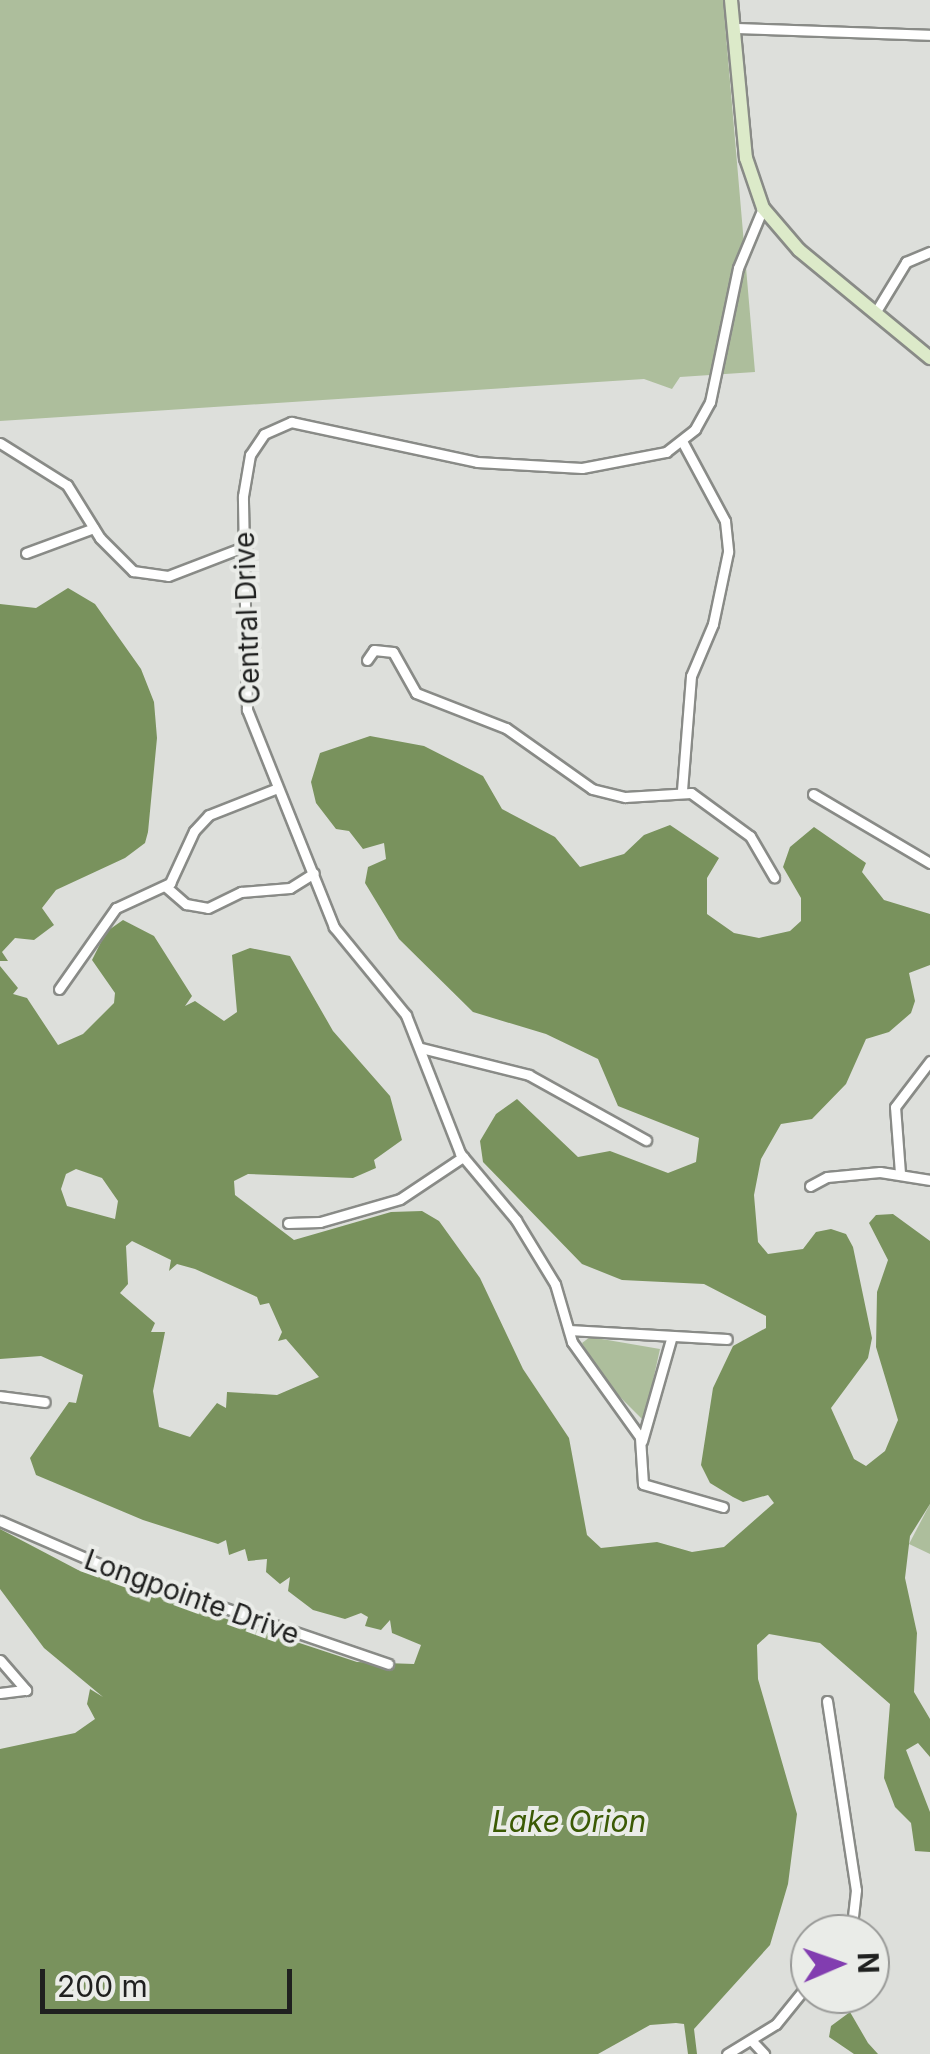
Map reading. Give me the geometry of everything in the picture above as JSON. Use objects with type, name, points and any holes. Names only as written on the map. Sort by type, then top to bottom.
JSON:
[{"type":"street","points":[[732,0],[746,158],[763,208],[790,241],[930,358]]},
{"type":"street","points":[[734,28],[930,35]]},
{"type":"street","points":[[682,790],[691,676],[713,624],[728,552],[725,521],[682,441],[710,402],[738,268],[763,208]]},
{"type":"street","points":[[875,312],[906,262],[930,252]]},
{"type":"street","name":"Central Drive","points":[[642,1442],[598,1386],[568,1330],[542,1259],[463,1157],[406,1016],[334,926],[275,788],[243,680],[246,468],[277,424],[314,423],[477,462],[547,466],[642,461],[682,441]]},
{"type":"street","points":[[0,442],[67,485],[115,557],[150,576],[189,571],[246,546]]},
{"type":"street","points":[[26,553],[94,528]]},
{"type":"street","points":[[367,660],[374,650],[394,652],[416,693],[518,734],[592,789],[625,796],[682,790],[750,836],[774,876]]},
{"type":"street","points":[[59,989],[116,908],[165,886],[210,815],[275,788]]},
{"type":"street","points":[[812,794],[930,864]]},
{"type":"street","points":[[165,886],[186,904],[208,908],[241,892],[290,888],[314,873]]},
{"type":"street","points":[[421,1048],[530,1074],[646,1140]]},
{"type":"street","points":[[900,1173],[896,1107],[930,1061]]},
{"type":"street","points":[[288,1223],[320,1222],[400,1199],[463,1157]]},
{"type":"street","points":[[810,1186],[827,1176],[900,1173],[930,1180]]},
{"type":"street","points":[[568,1330],[670,1339],[726,1339]]},
{"type":"street","points":[[670,1339],[642,1442],[648,1490],[723,1508]]},
{"type":"street","points":[[0,1396],[45,1402]]},
{"type":"street","name":"Longpointe Drive","points":[[0,1521],[111,1569],[388,1664]]},
{"type":"street","points":[[0,1660],[26,1690],[0,1694]]},
{"type":"street","points":[[827,1701],[856,1890],[853,1914]]},
{"type":"street","points":[[727,2054],[776,2024],[790,2007]]},
{"type":"street","points":[[752,2041],[764,2054]]},
{"type":"shaded area","points":[[0,0],[723,0],[755,372],[680,377],[672,389],[644,379],[0,421]]},
{"type":"shaded area","points":[[590,1337],[660,1349],[644,1421],[605,1382],[582,1343]]},
{"type":"shaded area","points":[[930,1504],[930,1554],[909,1544]]},
{"type":"water","points":[[68,588],[95,604],[141,669],[154,702],[157,738],[148,832],[145,843],[125,858],[56,890],[42,908],[54,925],[34,940],[15,938],[2,952],[8,961],[0,961],[0,604],[36,608]]},
{"type":"water","name":"Lake Orion","points":[[370,736],[424,746],[483,776],[502,809],[555,837],[580,867],[624,854],[644,835],[670,825],[719,858],[707,878],[707,914],[734,933],[759,938],[790,931],[801,921],[801,898],[783,867],[790,847],[814,827],[866,863],[862,872],[884,900],[930,914],[930,965],[909,973],[915,1001],[911,1013],[889,1032],[866,1039],[846,1084],[812,1119],[781,1124],[761,1159],[754,1195],[758,1242],[768,1254],[803,1249],[816,1232],[831,1229],[846,1234],[853,1247],[872,1338],[868,1358],[831,1408],[854,1459],[866,1466],[885,1451],[898,1420],[876,1347],[877,1292],[888,1260],[869,1223],[876,1215],[893,1214],[930,1241],[930,1504],[910,1536],[905,1578],[917,1633],[914,1692],[930,1719],[930,1757],[918,1743],[906,1750],[930,1812],[930,1852],[915,1851],[911,1823],[895,1807],[884,1778],[890,1704],[820,1643],[769,1634],[757,1645],[758,1679],[797,1814],[788,1884],[770,1945],[694,2029],[697,2054],[688,2054],[684,2024],[676,2023],[650,2025],[598,2054],[0,2054],[0,1749],[75,1733],[95,1719],[87,1704],[90,1689],[103,1697],[44,1648],[0,1589],[0,1529],[78,1570],[357,1662],[414,1664],[421,1645],[392,1633],[390,1620],[381,1630],[365,1626],[368,1617],[361,1613],[345,1619],[313,1610],[288,1591],[290,1577],[280,1584],[266,1572],[267,1559],[248,1561],[245,1549],[229,1555],[226,1540],[218,1544],[143,1520],[36,1475],[30,1458],[69,1402],[76,1403],[83,1375],[41,1356],[0,1359],[0,966],[18,988],[13,994],[27,998],[58,1045],[83,1034],[114,1003],[115,993],[92,960],[106,932],[123,920],[154,936],[192,996],[185,1006],[195,1001],[224,1021],[237,1012],[232,955],[250,948],[290,956],[333,1031],[390,1096],[402,1140],[374,1160],[376,1168],[353,1178],[248,1174],[234,1181],[235,1195],[294,1240],[391,1212],[422,1211],[439,1221],[480,1278],[523,1369],[569,1438],[587,1535],[601,1548],[657,1542],[692,1552],[724,1547],[774,1503],[768,1495],[743,1502],[733,1497],[710,1483],[701,1465],[713,1388],[733,1346],[766,1328],[766,1316],[704,1284],[622,1280],[582,1264],[483,1162],[480,1141],[496,1114],[517,1099],[578,1157],[610,1151],[668,1173],[696,1162],[699,1138],[618,1106],[598,1059],[546,1034],[473,1012],[399,939],[365,883],[368,867],[386,859],[384,843],[363,849],[349,831],[336,829],[316,803],[311,782],[320,753]],"holes":[[[76,1169],[102,1178],[118,1201],[115,1219],[67,1206],[61,1189],[66,1174]],[[132,1241],[171,1260],[169,1271],[177,1264],[195,1269],[257,1297],[260,1305],[269,1303],[282,1332],[278,1341],[286,1339],[319,1377],[277,1395],[227,1392],[226,1408],[217,1403],[190,1437],[159,1427],[153,1391],[165,1332],[151,1332],[155,1323],[120,1293],[128,1284],[126,1246]]]},
{"type":"water","points":[[851,2014],[878,2054],[854,2054],[829,2037],[831,2026]]}]
